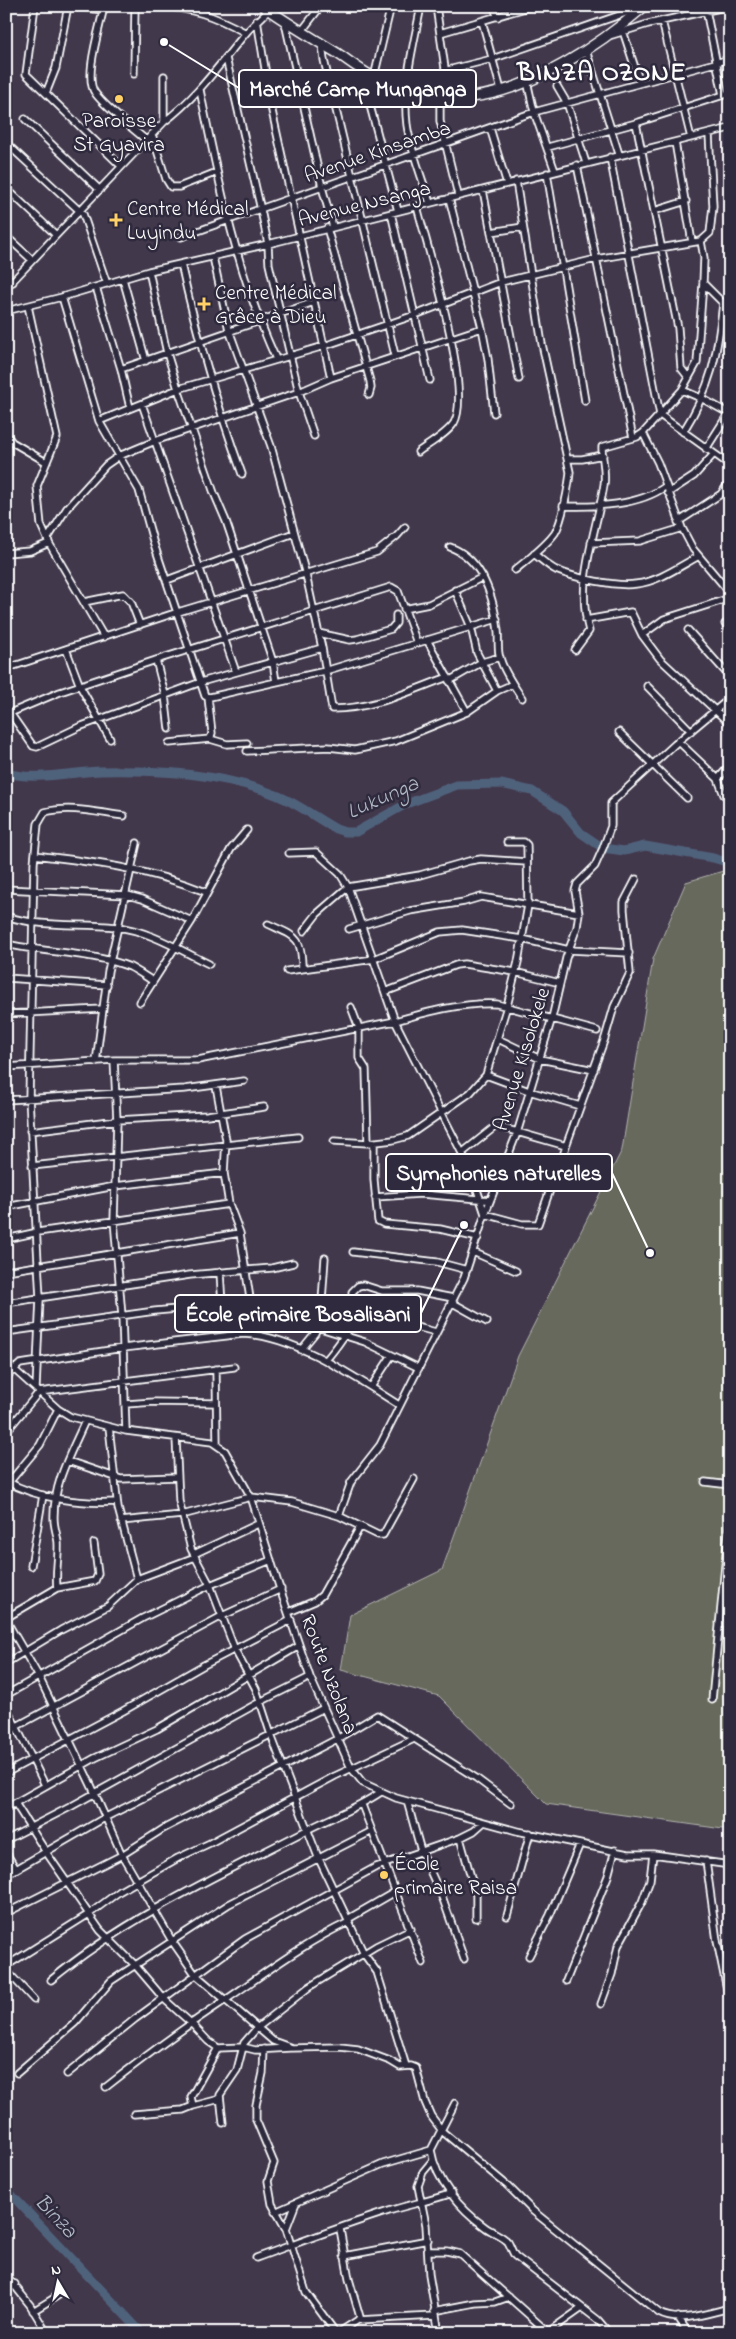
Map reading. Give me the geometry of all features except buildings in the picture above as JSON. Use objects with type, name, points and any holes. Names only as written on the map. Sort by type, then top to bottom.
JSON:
[{"type":"street","points":[[35,6],[25,70],[27,76],[46,92],[121,166]]},
{"type":"street","points":[[46,92],[56,68],[69,6],[104,8],[93,59],[92,88],[99,97],[146,140]]},
{"type":"street","points":[[134,74],[135,6]]},
{"type":"street","points":[[156,6],[192,9],[220,19],[246,33]]},
{"type":"street","points":[[301,32],[321,6]]},
{"type":"street","points":[[374,77],[391,6]]},
{"type":"street","points":[[421,6],[407,88],[408,126],[430,203]]},
{"type":"street","points":[[436,6],[444,71],[444,95],[440,121],[444,145],[458,196]]},
{"type":"street","points":[[493,6],[498,17]]},
{"type":"street","points":[[440,33],[532,6]]},
{"type":"street","points":[[444,71],[492,59],[645,6]]},
{"type":"street","points":[[6,288],[146,140],[164,122],[184,107],[200,90],[268,8],[285,23],[385,83],[444,95],[470,97],[501,90],[568,62],[612,35],[645,6]]},
{"type":"street","points":[[612,35],[706,10],[729,6]]},
{"type":"street","points":[[706,10],[723,95]]},
{"type":"street","points":[[257,20],[291,198],[331,378]]},
{"type":"street","points":[[482,21],[501,90]]},
{"type":"street","points":[[662,21],[685,107],[691,138]]},
{"type":"street","points":[[285,23],[330,228],[371,388],[369,395]]},
{"type":"street","points":[[624,31],[640,83]]},
{"type":"street","points":[[322,45],[395,356]]},
{"type":"street","points":[[586,50],[619,154]]},
{"type":"street","points":[[226,58],[261,210],[268,244],[269,264],[282,313],[290,355],[299,392],[314,436]]},
{"type":"street","name":"Avenue Kinsamba","points":[[181,237],[534,112],[730,59]]},
{"type":"street","points":[[360,68],[398,211]]},
{"type":"street","points":[[164,76],[164,122]]},
{"type":"street","points":[[527,80],[534,112],[555,171]]},
{"type":"street","points":[[557,86],[567,103],[586,163]]},
{"type":"street","points":[[200,90],[235,251],[259,321],[276,358]]},
{"type":"street","points":[[548,147],[636,123],[730,93]]},
{"type":"street","points":[[24,119],[100,190]]},
{"type":"street","points":[[636,123],[678,328],[681,368],[688,377]]},
{"type":"street","points":[[490,128],[507,184]]},
{"type":"street","name":"Avenue Nsanga","points":[[6,311],[96,288],[149,271],[268,244],[619,154],[730,128]]},
{"type":"street","points":[[152,134],[166,179],[171,187],[180,187],[217,172]]},
{"type":"street","points":[[99,420],[178,389],[276,358],[324,346],[386,323],[416,315],[442,303],[502,282],[628,253],[701,240],[710,233],[713,206],[709,134]]},
{"type":"street","points":[[675,142],[692,242]]},
{"type":"street","points":[[6,143],[85,217],[107,284]]},
{"type":"street","points":[[610,157],[660,415],[730,465]]},
{"type":"street","points":[[577,165],[633,438]]},
{"type":"street","points":[[547,173],[585,401]]},
{"type":"street","points":[[515,570],[554,534],[569,486],[569,458],[566,453],[548,372],[516,181]]},
{"type":"street","points":[[6,188],[56,235]]},
{"type":"street","points":[[483,190],[519,379]]},
{"type":"street","points":[[449,198],[482,328],[488,359],[494,413]]},
{"type":"street","points":[[654,211],[686,201]]},
{"type":"street","points":[[417,206],[452,338],[458,389],[458,410],[454,422],[450,428],[418,452]]},
{"type":"street","points":[[391,213],[430,380]]},
{"type":"street","points":[[491,232],[523,227]]},
{"type":"street","points":[[6,236],[32,260]]},
{"type":"street","points":[[575,650],[588,634],[585,578],[604,484],[604,446],[633,438],[643,433],[682,390],[695,368],[699,354],[703,283],[704,258],[701,240]]},
{"type":"street","points":[[213,257],[229,330],[271,446],[306,575],[322,648],[332,709],[372,706],[448,679],[482,662],[500,657]]},
{"type":"street","points":[[181,264],[210,379],[242,474]]},
{"type":"street","points":[[149,271],[167,352],[178,389],[214,493],[226,521],[272,662],[276,682]]},
{"type":"street","points":[[6,276],[12,282]]},
{"type":"street","points":[[123,279],[146,361]]},
{"type":"street","points":[[703,283],[723,303],[730,306]]},
{"type":"street","points":[[96,288],[121,369],[130,408]]},
{"type":"street","points":[[62,297],[99,420],[139,490],[153,541],[201,682],[202,692],[208,698],[212,733],[210,739]]},
{"type":"street","points":[[121,369],[314,302]]},
{"type":"street","points":[[683,432],[703,399],[715,364],[723,303]]},
{"type":"street","points":[[28,306],[57,437],[37,486],[41,524],[49,543],[104,637]]},
{"type":"street","points":[[49,543],[48,538],[67,508],[106,465],[119,456],[155,440],[299,392],[331,378],[395,356],[482,328]]},
{"type":"street","points":[[682,390],[729,413],[706,449]]},
{"type":"street","points":[[142,404],[236,672]]},
{"type":"street","points":[[643,433],[666,486],[678,522],[700,556],[730,593]]},
{"type":"street","points":[[6,434],[12,442],[46,462]]},
{"type":"street","points":[[569,458],[582,459],[603,455]]},
{"type":"street","points":[[668,493],[694,476],[714,455]]},
{"type":"street","points":[[678,522],[721,494],[730,480]]},
{"type":"street","points":[[563,506],[630,501],[652,494],[666,486]]},
{"type":"street","points":[[14,666],[178,612],[306,575],[377,552],[405,527]]},
{"type":"street","points":[[591,543],[640,541],[682,528]]},
{"type":"street","points":[[167,580],[294,533]]},
{"type":"street","points":[[6,553],[30,551],[49,543]]},
{"type":"street","points":[[450,547],[462,551],[473,562],[483,577],[497,619],[500,657],[522,698]]},
{"type":"street","points":[[534,554],[555,569],[585,578],[636,584],[661,576],[700,556]]},
{"type":"street","points":[[404,609],[429,604],[483,577]]},
{"type":"street","points":[[322,648],[201,682],[99,719],[37,746],[33,746],[10,713],[156,660],[391,587],[398,591],[418,643]]},
{"type":"street","points":[[455,590],[471,627],[482,662],[497,692]]},
{"type":"street","points":[[84,602],[123,594],[131,602],[140,625]]},
{"type":"street","points":[[642,635],[664,619],[730,598]]},
{"type":"street","points":[[586,620],[631,612],[642,635],[660,659],[730,724]]},
{"type":"street","points":[[318,632],[350,640],[357,639],[391,629],[396,623],[396,615]]},
{"type":"street","points":[[208,698],[325,671],[497,619]]},
{"type":"street","points":[[725,624],[730,630]]},
{"type":"street","points":[[688,630],[730,677]]},
{"type":"street","points":[[426,640],[467,712]]},
{"type":"street","points":[[66,649],[80,686],[110,739]]},
{"type":"street","points":[[156,660],[165,695],[169,729]]},
{"type":"street","points":[[247,751],[328,746],[355,750],[396,741],[467,712],[513,684]]},
{"type":"street","points":[[647,686],[691,731]]},
{"type":"street","name":"Avenue Kisolokele","points":[[339,1516],[351,1482],[380,1445],[467,1270],[490,1200],[517,1133],[552,1018],[579,913],[575,891],[577,884],[595,866],[603,848],[611,826],[611,803],[730,698]]},
{"type":"street","points":[[618,732],[688,798]]},
{"type":"street","points":[[169,744],[210,739],[227,744],[247,743]]},
{"type":"street","points":[[678,742],[718,779],[724,795]]},
{"type":"street","points":[[718,779],[730,765]]},
{"type":"street","points":[[7,1429],[38,1391],[40,1298],[38,1232],[32,1166],[29,1098],[35,855],[38,824],[45,812],[68,809],[124,816]]},
{"type":"street","points":[[140,1002],[192,921],[206,892],[231,849],[247,830]]},
{"type":"street","points":[[334,1141],[371,1143],[408,1136],[470,1093],[486,1074],[508,1006],[528,905],[526,843],[506,842]]},
{"type":"street","points":[[96,1062],[110,961],[127,895],[137,843]]},
{"type":"street","points":[[289,853],[316,852],[334,867],[348,887],[395,1022],[462,1153],[485,1214],[522,1224],[538,1224],[556,1179],[614,1006],[630,973],[624,902],[636,879]]},
{"type":"street","points":[[35,855],[165,876],[206,892]]},
{"type":"street","points":[[304,931],[317,914],[348,887],[427,874],[482,859],[527,862]]},
{"type":"street","points":[[6,889],[127,895],[142,898],[192,921]]},
{"type":"street","points":[[349,929],[410,911],[464,902],[481,897],[579,913]]},
{"type":"street","points":[[6,916],[34,923],[118,927],[146,935],[208,964]]},
{"type":"street","points":[[268,924],[288,934],[298,942],[302,949],[302,969]]},
{"type":"street","points":[[287,971],[374,959],[440,932],[462,930],[522,939],[569,950],[629,953]]},
{"type":"street","points":[[6,944],[32,950],[110,961],[131,968],[154,981]]},
{"type":"street","points":[[385,992],[456,965],[464,964],[515,972],[560,983]]},
{"type":"street","points":[[6,978],[107,985]]},
{"type":"street","points":[[6,1067],[114,1060],[198,1060],[395,1022],[424,1013],[486,1003],[508,1006],[597,1031]]},
{"type":"street","points":[[351,1007],[359,1028],[359,1058],[366,1069],[376,1216],[381,1224],[440,1229],[478,1238]]},
{"type":"street","points":[[6,1014],[102,1009]]},
{"type":"street","points":[[498,1039],[540,1059],[594,1070]]},
{"type":"street","points":[[114,1060],[117,1120],[114,1220],[122,1316],[126,1431]]},
{"type":"street","points":[[486,1074],[529,1091],[580,1106]]},
{"type":"street","points":[[6,1100],[216,1086],[244,1081]]},
{"type":"street","points":[[216,1086],[226,1140],[224,1173],[229,1204],[240,1233],[244,1270],[251,1305],[252,1334]]},
{"type":"street","points":[[30,1131],[117,1120],[220,1113],[264,1107]]},
{"type":"street","points":[[462,1153],[496,1126],[566,1146]]},
{"type":"street","points":[[32,1166],[115,1156],[226,1147],[298,1137]]},
{"type":"street","points":[[6,1208],[115,1186],[224,1173]]},
{"type":"street","points":[[500,1174],[550,1190]]},
{"type":"street","points":[[375,1197],[421,1194],[490,1200]]},
{"type":"street","points":[[6,1239],[114,1220],[229,1204]]},
{"type":"street","points":[[6,1272],[240,1233]]},
{"type":"street","points":[[353,1252],[437,1262],[467,1270]]},
{"type":"street","points":[[473,1252],[516,1271]]},
{"type":"street","points":[[301,1350],[315,1333],[321,1315],[325,1258]]},
{"type":"street","points":[[6,1303],[220,1272],[272,1268],[293,1263]]},
{"type":"street","points":[[220,1272],[222,1305]]},
{"type":"street","points":[[326,1360],[344,1336],[352,1318],[354,1311],[352,1292],[358,1286],[363,1285],[382,1291],[417,1291],[452,1300],[487,1322]]},
{"type":"street","points":[[6,1332],[155,1311],[244,1303],[251,1305]]},
{"type":"street","points":[[354,1311],[436,1332]]},
{"type":"street","points":[[317,1327],[365,1342],[419,1368]]},
{"type":"street","points":[[6,1377],[20,1364],[123,1348],[259,1334],[326,1360],[399,1405]]},
{"type":"street","points":[[371,1387],[392,1355]]},
{"type":"street","points":[[6,1362],[12,1370],[71,1418],[126,1431],[217,1445],[216,1369]]},
{"type":"street","points":[[38,1391],[125,1382],[234,1367]]},
{"type":"street","points":[[126,1404],[154,1402],[216,1403]]},
{"type":"street","points":[[58,1409],[40,1445],[7,1483],[43,1495],[88,1502],[117,1502]]},
{"type":"street","points":[[57,1588],[58,1541],[54,1520],[55,1497],[61,1474],[85,1421]]},
{"type":"street","points":[[109,1427],[117,1502],[137,1579]]},
{"type":"street","points":[[176,1438],[177,1477],[182,1516],[194,1555],[210,1585],[235,1650],[249,1675],[318,1857],[364,1954],[377,1972],[406,2066]]},
{"type":"street","name":"Route Nzolana","points":[[217,1445],[225,1451],[251,1497],[258,1524],[310,1677],[350,1768],[363,1783],[406,1801],[483,1823],[628,1854],[653,1854],[730,1865]]},
{"type":"street","points":[[68,1460],[114,1477],[129,1480],[177,1477]]},
{"type":"street","points":[[121,1521],[182,1516],[251,1497],[292,1502],[339,1516],[378,1535],[383,1535],[414,1479]]},
{"type":"street","points":[[705,1482],[730,1485]]},
{"type":"street","points":[[32,1566],[43,1495]]},
{"type":"street","points":[[712,1700],[730,1513]]},
{"type":"street","points":[[6,1663],[61,1630],[108,1606],[137,1579],[194,1555],[258,1524]]},
{"type":"street","points":[[289,1612],[315,1602],[322,1596],[360,1527]]},
{"type":"street","points":[[94,1543],[98,1578],[91,1582],[57,1588],[6,1619],[39,1677],[122,1854],[172,1940],[195,1974],[273,2041],[292,2048]]},
{"type":"street","points":[[6,1695],[143,1618],[210,1585],[271,1560]]},
{"type":"street","points":[[6,1732],[222,1616],[281,1589]]},
{"type":"street","points":[[6,1773],[204,1665],[291,1620]]},
{"type":"street","points":[[719,1623],[730,1624]]},
{"type":"street","points":[[6,1808],[45,1785],[157,1728],[299,1646]]},
{"type":"street","points":[[6,1840],[260,1702],[310,1677]]},
{"type":"street","points":[[6,1706],[45,1785]]},
{"type":"street","points":[[6,1875],[106,1817],[324,1708]]},
{"type":"street","points":[[6,1914],[122,1854],[163,1829],[337,1739],[378,1715],[476,1778],[511,1804]]},
{"type":"street","points":[[6,1966],[89,1914],[137,1881],[295,1796],[414,1739]]},
{"type":"street","points":[[51,1980],[77,1958],[139,1918],[308,1829],[362,1805],[381,1792]]},
{"type":"street","points":[[406,1801],[422,1851],[443,1899],[464,1959]]},
{"type":"street","points":[[15,1803],[67,1883],[109,1939],[135,1965],[164,2000],[191,2023],[208,2041],[218,2048],[243,2047],[255,2050],[340,2047],[358,2050],[390,2061],[400,2067],[416,2068],[425,2102],[440,2129],[508,2186],[532,2211],[627,2289],[668,2318],[705,2314],[730,2308]]},
{"type":"street","points":[[362,1805],[423,1963]]},
{"type":"street","points":[[67,2074],[195,1974],[245,1939],[385,1863],[460,1838],[474,1832],[483,1823]]},
{"type":"street","points":[[16,2073],[75,2023],[111,1981],[229,1904],[372,1831]]},
{"type":"street","points":[[507,1916],[530,1833]]},
{"type":"street","points":[[460,1838],[476,1895],[476,1918]]},
{"type":"street","points":[[529,1956],[550,1915],[580,1844]]},
{"type":"street","points":[[566,1981],[608,1876],[614,1850]]},
{"type":"street","points":[[6,1852],[16,1869]]},
{"type":"street","points":[[601,2004],[612,1974],[618,1946],[642,1902],[650,1880],[653,1854]]},
{"type":"street","points":[[706,1861],[717,1941],[730,2004]]},
{"type":"street","points":[[106,2087],[191,2023],[308,1943],[395,1892]]},
{"type":"street","points":[[223,2123],[220,2099],[222,2092],[237,2070],[243,2047],[257,2028],[309,1987],[411,1929]]},
{"type":"street","points":[[6,1970],[34,2000]]},
{"type":"street","points":[[193,2106],[191,2097],[218,2048]]},
{"type":"street","points":[[264,2050],[263,2073],[256,2113],[259,2130],[274,2163],[268,2182],[275,2212],[286,2229],[290,2246],[308,2296],[337,2333],[358,2320],[435,2313],[474,2303],[495,2302],[508,2297]]},
{"type":"street","points":[[134,2114],[183,2110],[220,2099]]},
{"type":"street","points":[[455,2103],[440,2129],[431,2150],[442,2181],[474,2219],[506,2240],[515,2256],[582,2308],[609,2333]]},
{"type":"street","points":[[275,2212],[383,2164],[431,2150]]},
{"type":"street","points":[[433,2160],[423,2172],[418,2191],[428,2240],[429,2274],[439,2333]]},
{"type":"street","points":[[256,2258],[421,2200],[430,2200],[452,2193]]},
{"type":"street","points":[[286,2229],[296,2203]]},
{"type":"street","points":[[340,2229],[344,2256],[360,2313],[358,2320]]},
{"type":"street","points":[[344,2256],[428,2240]]},
{"type":"street","points":[[429,2251],[447,2251],[460,2254],[548,2332],[582,2308]]},
{"type":"street","points":[[6,2275],[15,2284],[47,2333]]},
{"type":"street","points":[[6,2291],[15,2284]]},
{"type":"street","points":[[33,2311],[59,2295]]},
{"type":"street","points":[[678,2317],[688,2333]]},
{"type":"street","points":[[524,2333],[542,2327]]},
{"type":"green space","points":[[730,869],[730,1830],[546,1804],[439,1696],[341,1670],[350,1615],[442,1570],[518,1356],[622,1150],[653,959],[686,882]]},
{"type":"waterway","name":"Lukunga","points":[[6,773],[41,776],[101,771],[145,771],[212,777],[284,798],[336,829],[345,832],[356,832],[406,804],[457,785],[501,784],[532,791],[563,811],[581,833],[603,848],[624,851],[645,846],[713,858],[730,863]]},
{"type":"waterway","name":"Binza","points":[[6,2189],[142,2333]]},
{"type":"place","name":"Marché Camp Munganga","points":[[164,42]]},
{"type":"place","name":"Paroisse St Gyavira","points":[[119,99]]},
{"type":"place","name":"Centre Médical Luyindu","points":[[116,220]]},
{"type":"place","name":"Centre Médical Grâce à Dieu","points":[[204,304]]},
{"type":"place","name":"École primaire Bosalisani","points":[[464,1225]]},
{"type":"place","name":"Symphonies naturelles","points":[[650,1253]]},
{"type":"place","name":"École primaire Raisa","points":[[384,1875]]},
{"type":"district","name":"BINZA OZONE","points":[[602,71]]}]
